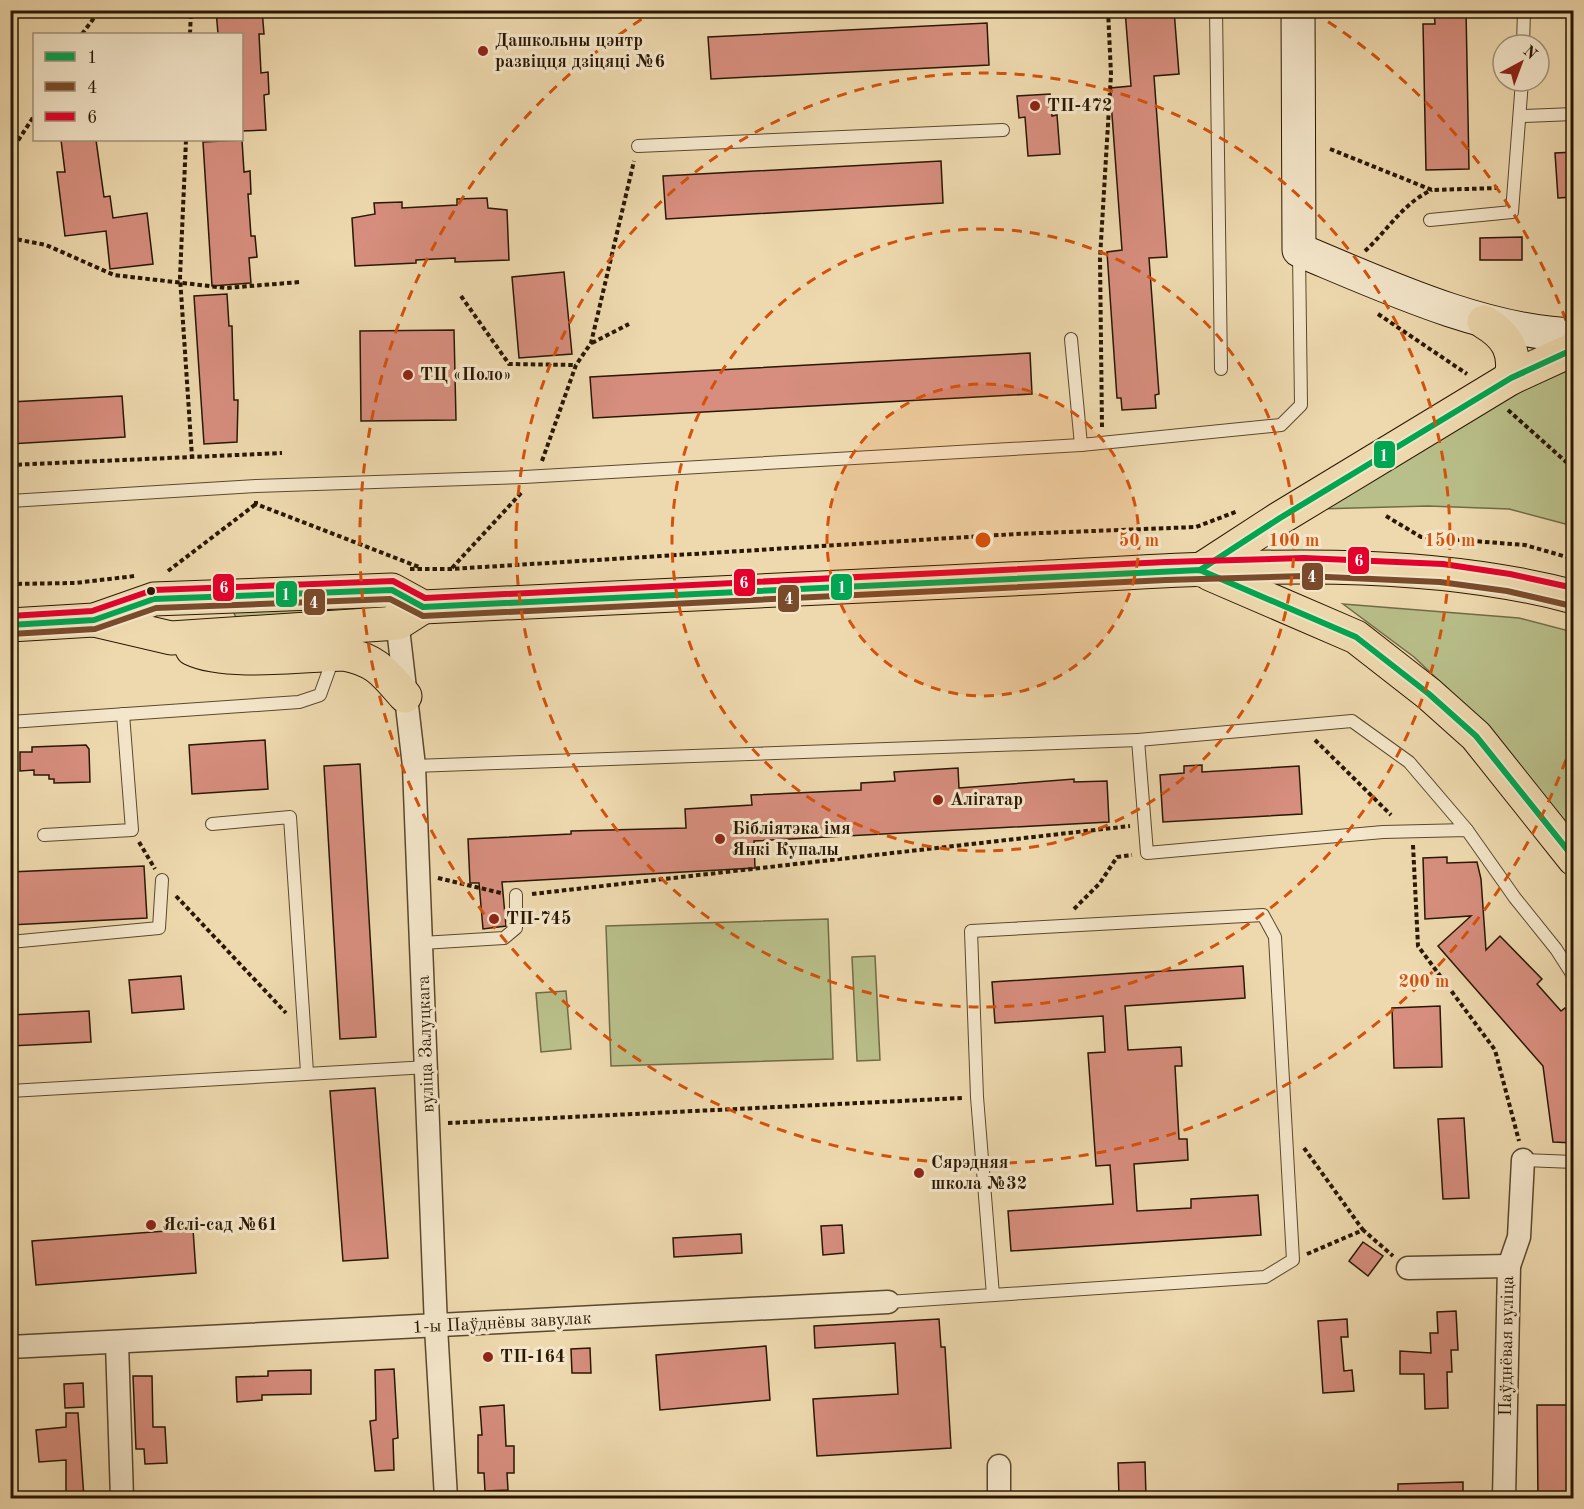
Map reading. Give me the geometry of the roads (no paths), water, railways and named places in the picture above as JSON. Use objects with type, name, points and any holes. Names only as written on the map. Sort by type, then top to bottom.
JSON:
[{"type":"main road","points":[[1484,322],[1497,330],[1510,347],[1513,368],[1500,386]]},
{"type":"main road","points":[[1200,570],[1280,518],[1500,386],[1574,349]]},
{"type":"main road","points":[[171,638],[410,615],[1200,570],[1348,568],[1466,575],[1531,585],[1574,597]]},
{"type":"main road","points":[[1200,570],[1356,637],[1420,687],[1476,736],[1574,859]]},
{"type":"main road","points":[[10,625],[93,620],[154,599],[396,580],[410,615]]},
{"type":"main road","points":[[93,620],[171,638],[202,654],[234,657],[328,654],[360,657],[377,664],[405,696]]},
{"type":"street","points":[[1298,10],[1299,250],[1484,322],[1545,334],[1574,334]]},
{"type":"street","name":"вуліца Залуцкага","points":[[410,615],[405,696],[414,766],[428,1067],[436,1327],[446,1498]]},
{"type":"street","name":"Паўднёвая вуліца","points":[[1504,1498],[1509,1266],[1519,1237],[1523,1160]]},
{"type":"street","points":[[1408,1268],[1509,1266]]},
{"type":"street","name":"1-ы Паўднёвы завулак","points":[[10,1347],[436,1327],[888,1302]]},
{"type":"street","points":[[117,1343],[122,1498]]},
{"type":"street","points":[[999,1467],[999,1498]]},
{"type":"lane","points":[[1216,10],[1221,369]]},
{"type":"lane","points":[[1523,33],[1524,10]]},
{"type":"lane","points":[[1430,219],[1512,212],[1522,93]]},
{"type":"lane","points":[[1521,116],[1574,114]]},
{"type":"lane","points":[[638,146],[1003,130]]},
{"type":"lane","points":[[10,501],[256,486],[537,476],[1082,445],[1281,425],[1301,405],[1299,250]]},
{"type":"lane","points":[[1071,339],[1082,445]]},
{"type":"lane","points":[[10,722],[299,702],[320,695],[329,670],[328,654]]},
{"type":"lane","points":[[44,835],[132,830],[123,714]]},
{"type":"lane","points":[[414,766],[1138,740],[1352,721],[1408,762],[1467,830],[1515,898],[1556,949],[1574,977]]},
{"type":"lane","points":[[1138,740],[1147,853],[1383,832],[1467,830]]},
{"type":"lane","points":[[212,824],[290,817],[307,1072]]},
{"type":"lane","points":[[10,942],[159,928],[162,880]]},
{"type":"lane","points":[[422,943],[504,938],[516,928],[516,896]]},
{"type":"lane","points":[[888,1302],[1265,1277],[1293,1260],[1275,937],[1263,915],[971,931],[977,1097],[993,1294]]},
{"type":"lane","points":[[10,1091],[307,1072],[428,1067]]},
{"type":"lane","points":[[1523,1160],[1574,1162]]},
{"type":"place","name":"Дашкольны цэнтр развіцця дзіцяці №6","points":[[483,51]]},
{"type":"place","name":"ТП-472","points":[[1035,106]]},
{"type":"place","name":"ТЦ «Поло»","points":[[408,375]]},
{"type":"place","name":"Алігатар","points":[[938,800]]},
{"type":"place","name":"Бібліятэка імя Янкі Купалы","points":[[720,839]]},
{"type":"place","name":"ТП-745","points":[[494,919]]},
{"type":"place","name":"Сярэдняя школа №32","points":[[919,1173]]},
{"type":"place","name":"Яслі-сад №61","points":[[151,1225]]},
{"type":"place","name":"ТП-164","points":[[488,1357]]}]
